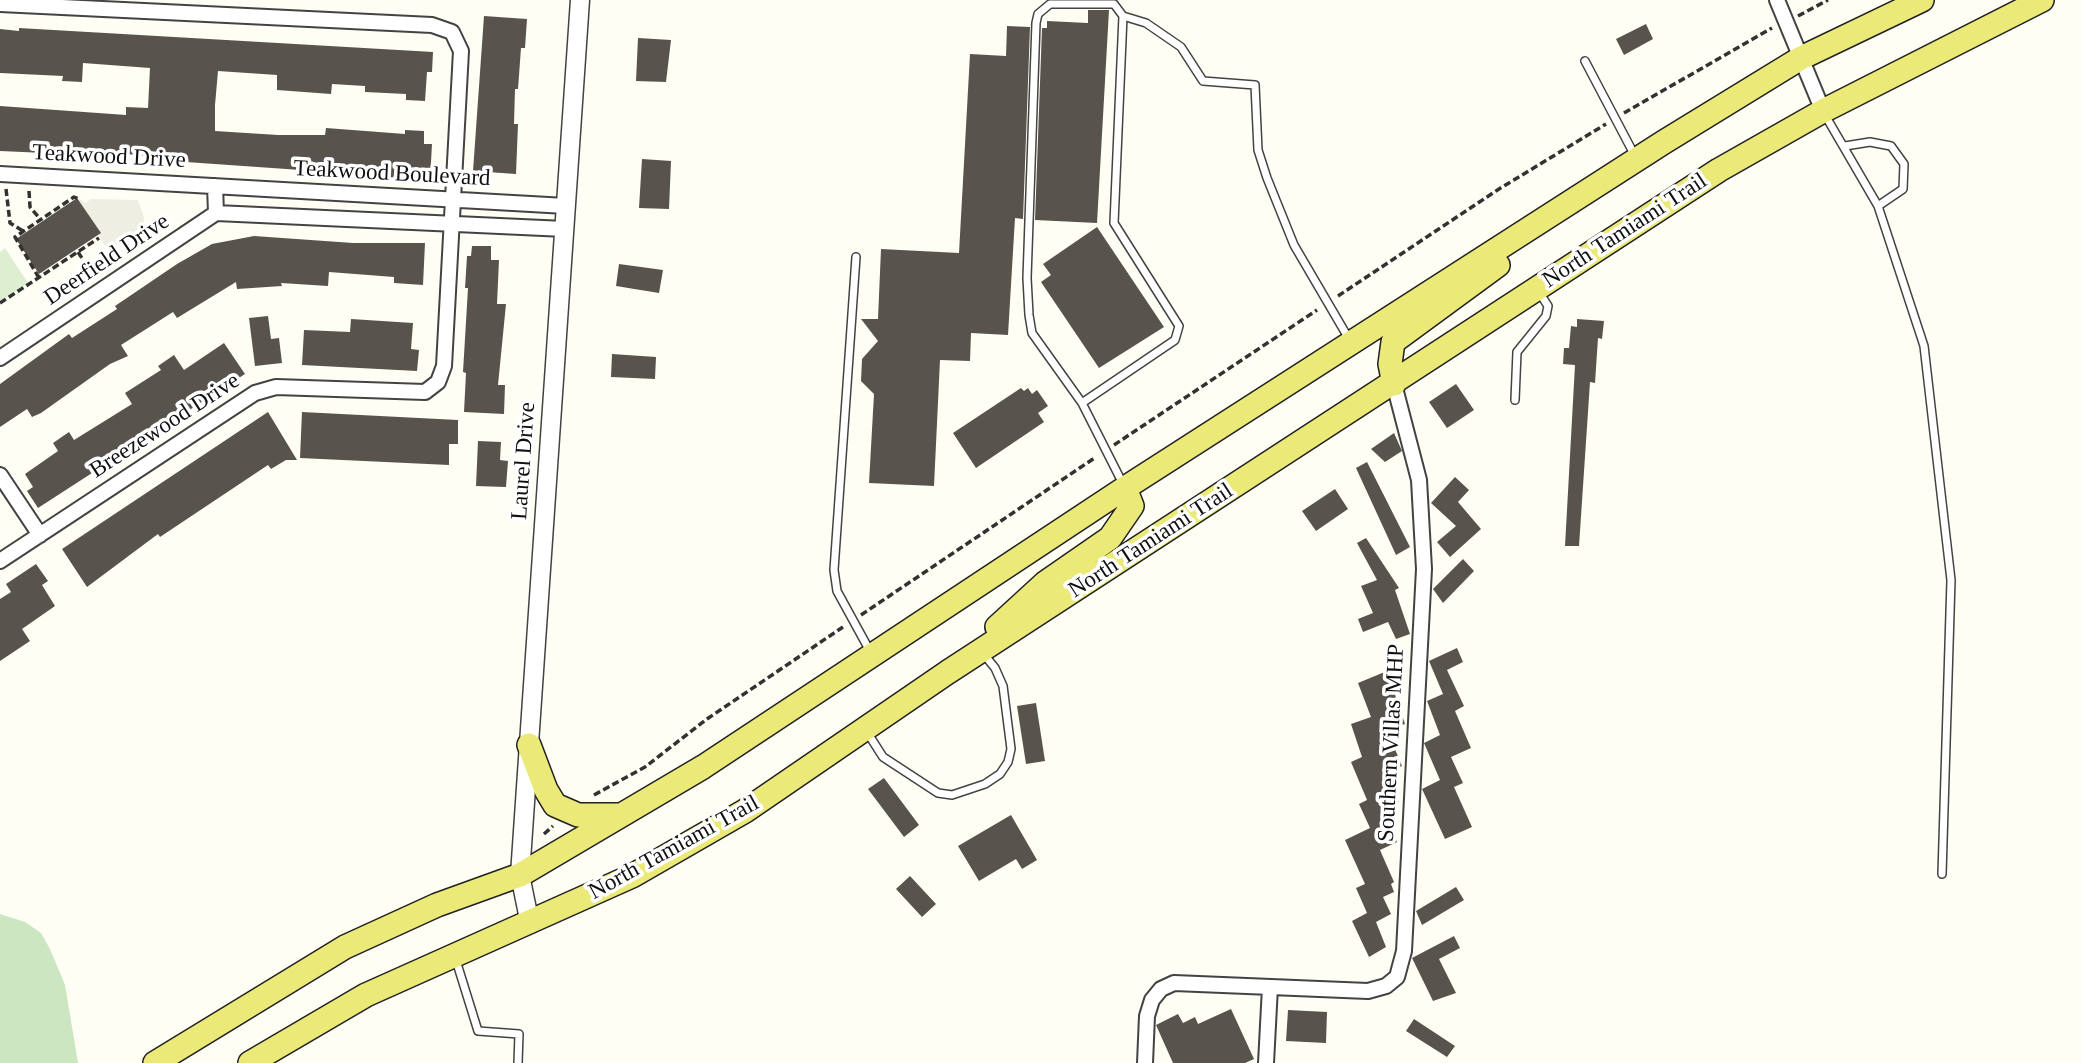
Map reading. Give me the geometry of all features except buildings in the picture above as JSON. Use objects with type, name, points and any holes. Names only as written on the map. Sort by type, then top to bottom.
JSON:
[{"type":"main road","points":[[155,1063],[224,1018],[345,947],[437,905],[520,875],[703,767],[1125,488],[1636,160],[1801,58],[1922,0]]},
{"type":"main road","name":"North Tamiami Trail","points":[[250,1063],[366,995],[632,877],[745,811],[979,648],[1394,384],[1719,170],[1823,111],[2042,0]]},
{"type":"main road","points":[[1394,384],[1390,364],[1393,342],[1497,267],[1527,230]]},
{"type":"main road","points":[[979,648],[1045,583],[1110,538],[1132,506],[1125,488]]},
{"type":"main road","points":[[529,745],[546,790],[555,805],[578,815],[620,815]]},
{"type":"main road","points":[[177,1063],[224,1018]]},
{"type":"street","name":"Laurel Drive","points":[[530,924],[520,875],[580,0]]},
{"type":"street","points":[[1777,0],[1823,111]]},
{"type":"street","name":"Breezewood Drive","points":[[0,4],[432,25],[452,32],[461,51],[444,366],[438,382],[425,392],[276,387],[255,394],[0,561]]},
{"type":"street","name":"Teakwood Drive","points":[[4,174],[215,186]]},
{"type":"street","name":"Teakwood Boulevard","points":[[215,186],[566,206]]},
{"type":"street","points":[[215,186],[216,213]]},
{"type":"street","name":"Teakwood Boulevard","points":[[216,213],[565,229]]},
{"type":"street","name":"Deerfield Drive","points":[[0,358],[216,213]]},
{"type":"street","name":"Southern Villas MHP","points":[[1145,1063],[1147,1016],[1152,1000],[1161,989],[1174,983],[1368,991],[1386,986],[1397,978],[1404,951],[1424,569],[1419,480],[1394,384]]},
{"type":"street","points":[[0,475],[40,535]]},
{"type":"street","points":[[1266,1063],[1270,987]]},
{"type":"lane","points":[[1125,488],[1082,403],[1032,333],[1029,315],[1027,278],[1036,23],[1038,14],[1050,4],[1114,4],[1123,16],[1146,23],[1181,47],[1203,81],[1255,85],[1258,150],[1294,246],[1351,343]]},
{"type":"lane","points":[[1082,403],[1175,340],[1178,334],[1174,317],[1114,223],[1123,16]]},
{"type":"lane","points":[[1584,61],[1636,160]]},
{"type":"lane","points":[[1823,111],[1846,146],[1878,206],[1924,346],[1951,580],[1942,874]]},
{"type":"lane","points":[[1846,146],[1870,142],[1891,146],[1904,164],[1903,189],[1878,206]]},
{"type":"lane","points":[[856,257],[834,570],[837,591],[871,654]]},
{"type":"lane","points":[[1515,400],[1517,352],[1546,316],[1548,306],[1537,288]]},
{"type":"lane","points":[[865,729],[884,757],[938,793],[952,795],[985,784],[1000,774],[1008,762],[1011,749],[1003,686],[995,668],[979,648]]},
{"type":"lane","points":[[455,956],[478,1031],[519,1034],[518,1063]]},
{"type":"path","points":[[592,796],[645,767],[707,719],[853,620],[1499,189],[1744,43],[1828,0]]},
{"type":"path","points":[[4,174],[10,223],[23,231]]},
{"type":"path","points":[[30,175],[29,204],[41,220]]},
{"type":"path","points":[[39,278],[14,240],[74,197],[79,199]]},
{"type":"path","points":[[0,303],[99,238]]},
{"type":"path","points":[[78,252],[102,289]]},
{"type":"path","points":[[544,834],[555,825]]},
{"type":"green space","points":[[5,248],[28,283],[0,302],[0,252]]},
{"type":"green space","points":[[0,914],[25,922],[41,933],[50,949],[65,985],[78,1063],[0,1063]]},
{"type":"shaded area","points":[[77,198],[86,203],[91,199],[138,200],[144,217],[143,231],[108,251]]}]
